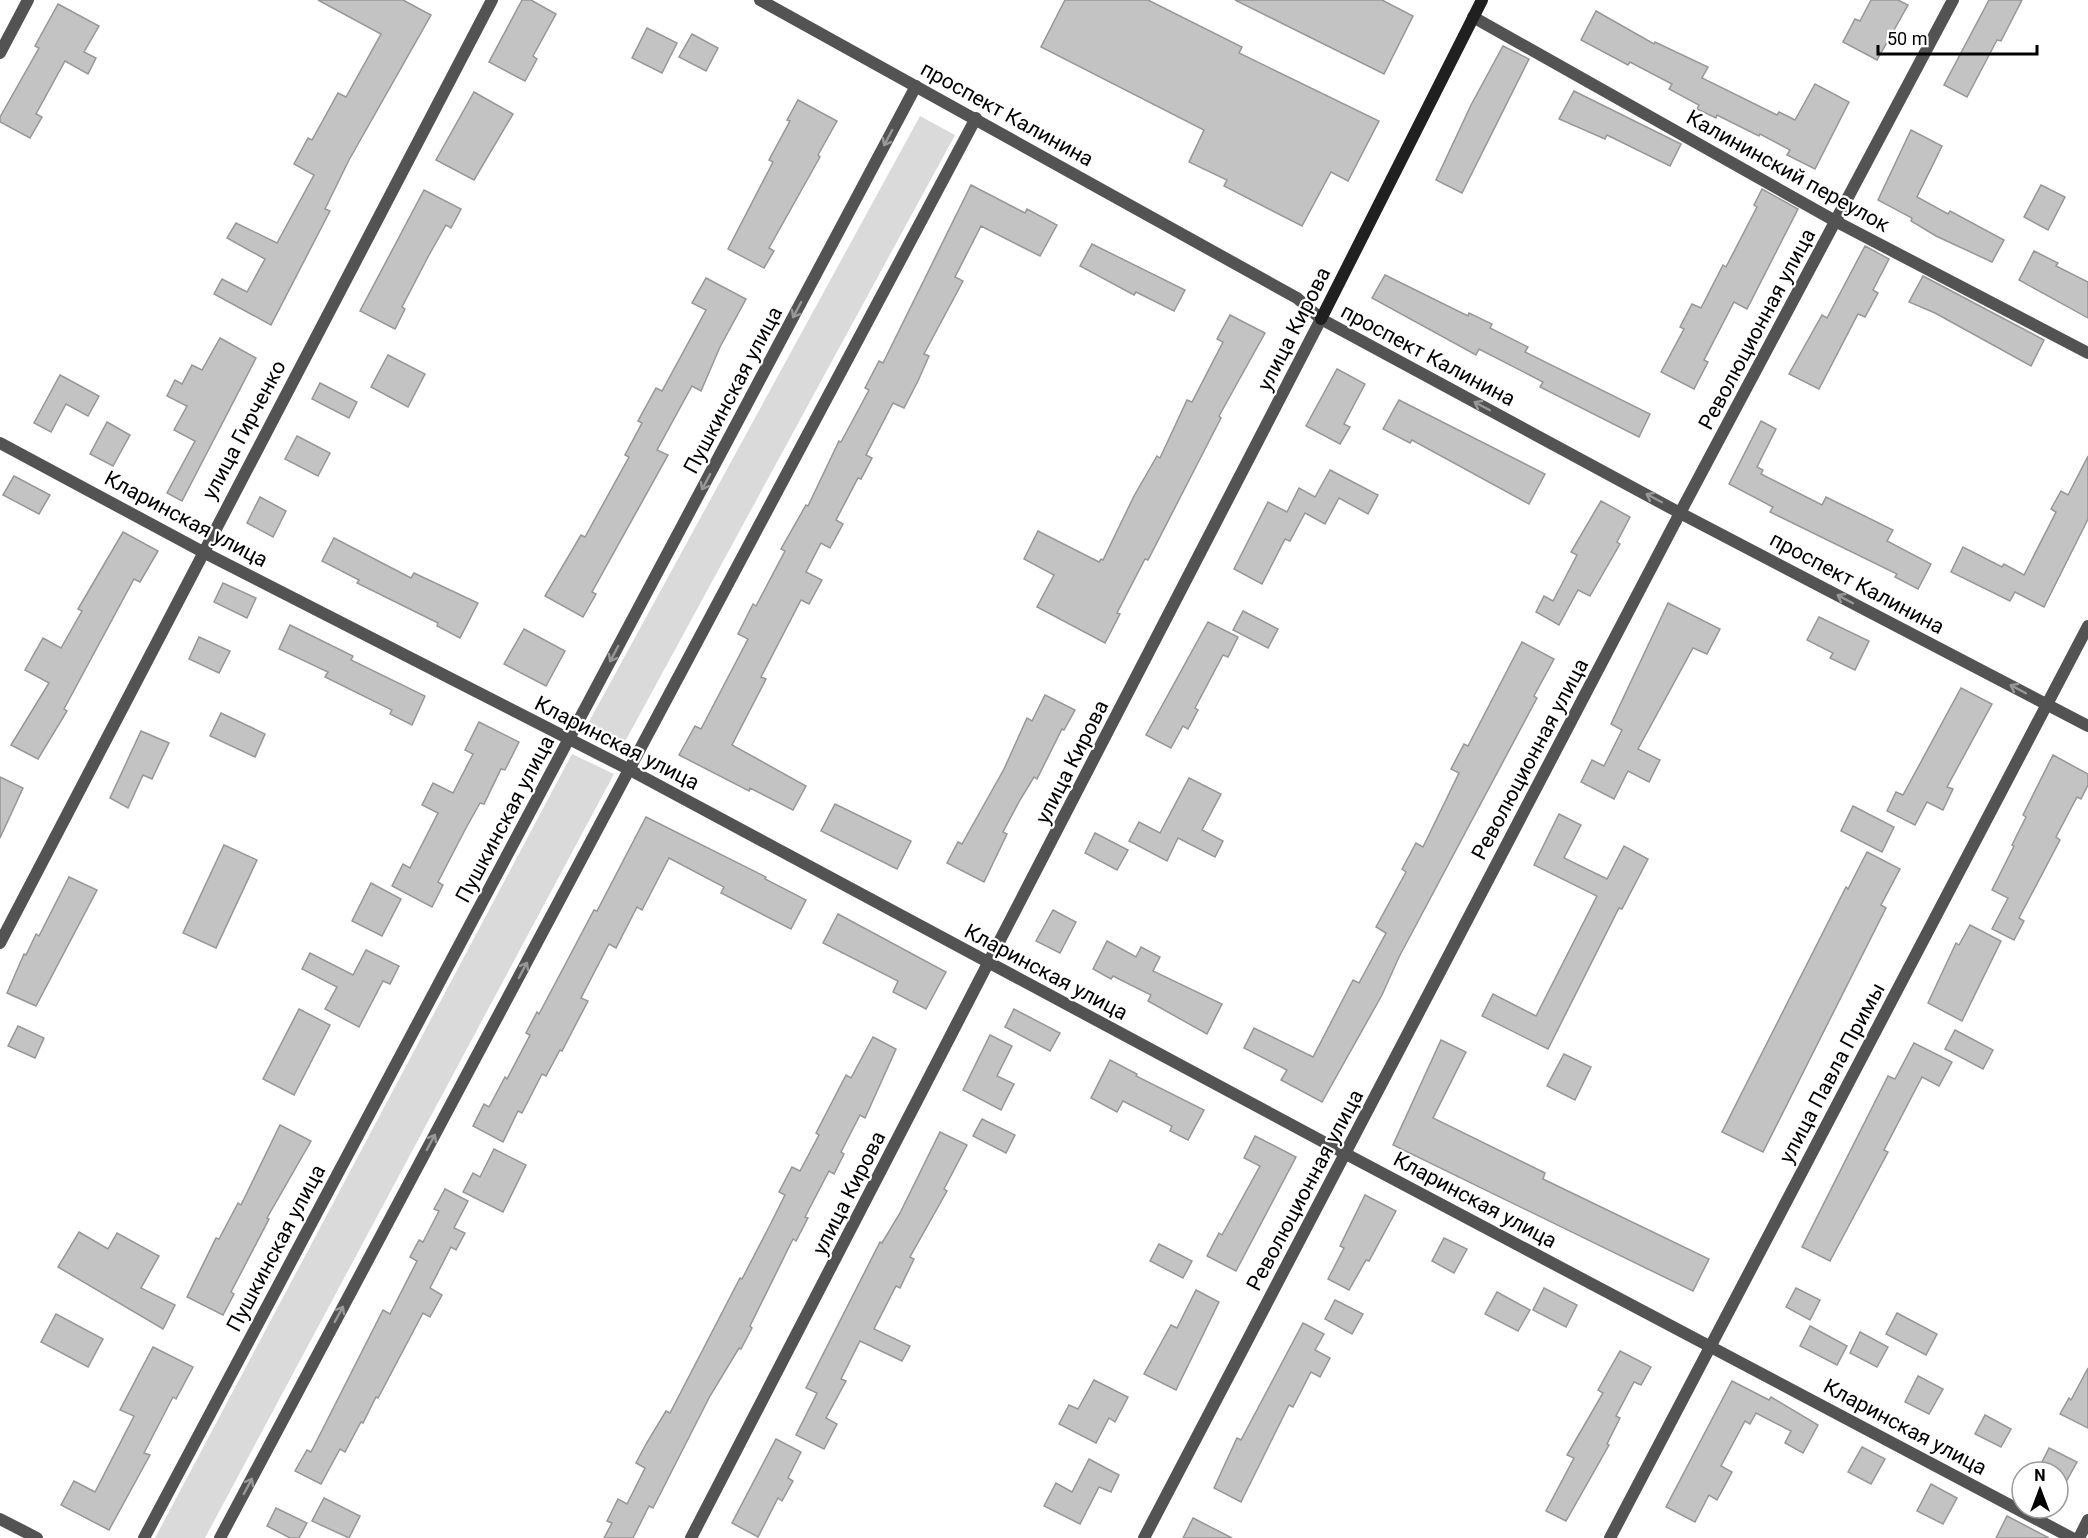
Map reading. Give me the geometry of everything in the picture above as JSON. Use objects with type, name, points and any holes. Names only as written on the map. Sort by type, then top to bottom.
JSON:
[{"type":"main road","name":"улица Кирова","points":[[1321,319],[1482,0]]},
{"type":"street","points":[[0,53],[28,0]]},
{"type":"street","name":"улица Гирченко","points":[[0,943],[492,0]]},
{"type":"street","name":"проспект Калинина","points":[[760,0],[1298,298],[1321,319],[1680,513],[2088,726]]},
{"type":"street","name":"Революционная улица","points":[[1144,1538],[1680,513],[1837,222],[1953,0]]},
{"type":"street","name":"Калининский переулок","points":[[1473,17],[1837,222],[2088,353]]},
{"type":"street","name":"Пушкинская улица","points":[[144,1538],[916,86]]},
{"type":"street","points":[[220,1538],[976,118]]},
{"type":"street","name":"улица Кирова","points":[[691,1538],[990,964],[1321,319]]},
{"type":"street","name":"Кларинская улица","points":[[0,442],[203,552],[630,770],[1346,1154],[2072,1538]]},
{"type":"street","name":"улица Павла Примы","points":[[1610,1538],[2088,626]]},
{"type":"street","points":[[0,1519],[37,1538]]},
{"type":"street","points":[[2079,1538],[2088,1520]]},
{"type":"shaded area","points":[[920,116],[955,135],[621,749],[585,729]]},
{"type":"shaded area","points":[[572,754],[614,774],[205,1538],[155,1538]]},
{"type":"building","points":[[318,0],[403,0],[431,15],[349,160],[325,209],[330,211],[271,325],[214,294],[222,279],[247,292],[265,259],[227,238],[236,223],[277,243],[314,175],[294,164],[308,138],[312,140],[338,93],[346,97],[381,34]]},
{"type":"building","points":[[522,0],[531,0],[556,14],[533,56],[537,59],[525,81],[489,62]]},
{"type":"building","points":[[1065,0],[1148,0],[1242,47],[1239,53],[1379,121],[1348,181],[1331,172],[1302,226],[1224,186],[1227,180],[1189,162],[1204,130],[1041,47]]},
{"type":"building","points":[[1235,0],[1382,0],[1413,16],[1384,74]]},
{"type":"building","points":[[1871,0],[1898,0],[1908,5],[1877,60],[1843,42],[1855,19],[1860,21]]},
{"type":"building","points":[[1989,0],[2022,0],[2001,41],[1997,40],[1967,97],[1944,85]]},
{"type":"building","points":[[58,4],[99,26],[84,52],[96,58],[88,74],[65,61],[36,114],[42,117],[30,138],[0,122],[0,117],[39,48],[35,46]]},
{"type":"building","points":[[1596,11],[1654,44],[1655,42],[1708,67],[1702,78],[1777,115],[1779,112],[1795,120],[1815,84],[1849,102],[1815,169],[1787,155],[1790,150],[1760,134],[1759,136],[1717,115],[1716,118],[1697,109],[1699,105],[1669,89],[1672,84],[1630,62],[1628,65],[1581,40]]},
{"type":"building","points":[[647,28],[677,43],[662,73],[632,58]]},
{"type":"building","points":[[692,34],[718,48],[706,71],[679,57]]},
{"type":"building","points":[[1503,46],[1529,59],[1462,193],[1436,180],[1471,105]]},
{"type":"building","points":[[1574,91],[1681,144],[1670,166],[1607,135],[1605,139],[1559,119]]},
{"type":"building","points":[[474,92],[513,114],[474,180],[436,160]]},
{"type":"building","points":[[798,100],[837,121],[818,155],[820,157],[769,248],[774,251],[764,268],[728,249],[773,162],[769,160],[790,121],[787,120]]},
{"type":"building","points":[[1911,130],[1942,146],[1917,197],[1948,214],[1950,211],[2004,240],[1992,262],[1936,236],[1911,221],[1912,218],[1878,200]]},
{"type":"building","points":[[971,185],[1025,213],[1027,209],[1057,225],[1040,256],[981,226],[955,277],[963,281],[924,354],[929,356],[918,381],[904,408],[893,403],[866,455],[872,458],[861,479],[858,478],[836,520],[843,524],[830,548],[821,543],[806,572],[822,580],[809,604],[801,600],[761,677],[766,679],[732,745],[806,786],[793,810],[750,788],[749,791],[679,755],[695,726],[701,729],[748,639],[738,634],[753,604],[756,606],[785,551],[781,549],[806,505],[808,506],[839,441],[841,442],[869,390],[865,388],[879,361],[883,363]]},
{"type":"building","points":[[2041,185],[2065,197],[2048,230],[2024,217]]},
{"type":"building","points":[[1762,189],[1798,209],[1747,309],[1734,302],[1704,360],[1708,362],[1694,389],[1661,372],[1684,329],[1680,327],[1692,304],[1701,308],[1723,265],[1726,267],[1757,207],[1754,205]]},
{"type":"building","points":[[424,190],[461,209],[451,228],[446,225],[429,255],[402,307],[405,309],[395,329],[360,311]]},
{"type":"building","points":[[1092,244],[1185,290],[1174,311],[1136,292],[1134,295],[1080,266]]},
{"type":"building","points":[[1865,246],[1889,259],[1873,290],[1878,293],[1865,317],[1858,314],[1819,389],[1789,374],[1822,315],[1827,318]]},
{"type":"building","points":[[2034,251],[2058,263],[2056,266],[2088,282],[2088,318],[2019,280]]},
{"type":"building","points":[[1385,275],[1468,316],[1469,313],[1492,324],[1490,328],[1528,347],[1525,352],[1650,414],[1639,437],[1540,387],[1543,382],[1479,349],[1476,355],[1372,298]]},
{"type":"building","points":[[1923,276],[2044,340],[2031,366],[1935,313],[1909,302]]},
{"type":"building","points":[[706,278],[746,299],[720,347],[701,391],[692,386],[657,450],[668,455],[592,592],[596,594],[583,617],[545,596],[581,535],[585,537],[629,457],[625,455],[642,423],[638,421],[656,388],[662,391],[706,310],[692,303]]},
{"type":"building","points":[[1230,315],[1265,333],[1219,416],[1221,418],[1148,560],[1145,559],[1117,613],[1120,614],[1105,643],[1037,607],[1054,575],[1024,559],[1038,531],[1099,562],[1103,560],[1134,496],[1157,456],[1160,458],[1187,400],[1192,402],[1223,342],[1217,339]]},
{"type":"building","points":[[220,338],[256,358],[182,501],[167,493],[195,441],[174,430],[187,406],[167,396],[175,380],[182,384],[192,365],[202,370]]},
{"type":"building","points":[[388,355],[425,374],[408,407],[371,387]]},
{"type":"building","points":[[1337,369],[1365,384],[1344,424],[1350,427],[1340,444],[1306,426]]},
{"type":"building","points":[[60,375],[99,396],[88,416],[66,404],[51,432],[34,423]]},
{"type":"building","points":[[320,383],[357,402],[349,418],[312,399]]},
{"type":"building","points":[[1399,400],[1545,474],[1529,504],[1412,440],[1410,443],[1383,429]]},
{"type":"building","points":[[1761,421],[1776,429],[1757,467],[1763,470],[1761,474],[1822,505],[1826,497],[1893,530],[1887,541],[1931,564],[1918,589],[1895,577],[1897,574],[1770,512],[1773,507],[1729,484]]},
{"type":"building","points":[[107,422],[130,435],[113,466],[90,454]]},
{"type":"building","points":[[297,436],[330,453],[318,476],[285,459]]},
{"type":"building","points":[[2088,456],[2088,519],[2044,607],[2015,592],[2010,601],[1951,572],[1963,547],[2002,567],[2004,564],[2024,575],[2056,512],[2051,509],[2061,491],[2068,495]]},
{"type":"building","points":[[1330,470],[1378,495],[1368,514],[1339,498],[1325,524],[1305,513],[1290,541],[1285,539],[1262,584],[1234,569],[1268,502],[1287,512],[1299,488],[1315,497]]},
{"type":"building","points":[[14,476],[50,495],[39,514],[3,495]]},
{"type":"building","points":[[260,497],[286,511],[273,537],[247,523]]},
{"type":"building","points":[[1601,501],[1630,517],[1617,542],[1620,544],[1590,596],[1578,590],[1559,625],[1536,612],[1544,596],[1553,601],[1577,555],[1571,552]]},
{"type":"building","points":[[123,532],[158,551],[140,582],[134,579],[64,709],[67,711],[38,759],[11,745],[49,683],[25,670],[43,638],[61,648],[82,611],[78,609]]},
{"type":"building","points":[[334,538],[411,578],[414,573],[478,603],[460,638],[437,626],[438,623],[357,583],[359,580],[322,561]]},
{"type":"building","points":[[223,583],[256,598],[247,618],[214,602]]},
{"type":"building","points":[[1668,603],[1720,629],[1707,654],[1693,648],[1638,749],[1660,760],[1649,782],[1628,771],[1614,799],[1581,782],[1592,760],[1604,766],[1622,730],[1611,724]]},
{"type":"building","points":[[1243,611],[1278,629],[1268,648],[1233,630]]},
{"type":"building","points":[[1819,617],[1869,641],[1855,670],[1830,658],[1833,653],[1807,640]]},
{"type":"building","points":[[1208,622],[1238,637],[1228,657],[1223,655],[1195,708],[1198,710],[1188,729],[1183,726],[1171,748],[1146,735]]},
{"type":"building","points":[[290,625],[353,656],[351,660],[425,696],[412,725],[390,714],[392,710],[325,677],[328,672],[279,649]]},
{"type":"building","points":[[524,629],[565,651],[546,686],[504,664]]},
{"type":"building","points":[[199,637],[230,651],[219,673],[189,659]]},
{"type":"building","points":[[1522,642],[1554,659],[1534,696],[1537,698],[1399,957],[1382,995],[1322,1102],[1281,1080],[1287,1070],[1244,1048],[1254,1028],[1313,1057],[1353,980],[1359,983],[1386,933],[1376,927],[1406,872],[1402,869],[1416,843],[1423,847],[1459,773],[1451,769],[1464,744],[1468,746]]},
{"type":"building","points":[[1961,688],[1992,704],[1947,787],[1953,789],[1943,810],[1927,802],[1915,825],[1887,811],[1896,792],[1903,795]]},
{"type":"building","points":[[1045,695],[1075,710],[1064,730],[1062,729],[1037,779],[1034,777],[1003,832],[1007,834],[984,882],[947,863],[958,842],[962,844],[1004,769],[1027,718],[1032,721]]},
{"type":"building","points":[[221,713],[265,734],[255,757],[210,736]]},
{"type":"building","points":[[479,722],[519,742],[505,770],[501,769],[484,804],[480,803],[466,828],[438,882],[443,885],[432,907],[392,886],[403,864],[410,868],[438,813],[422,805],[433,783],[453,793],[473,754],[465,750]]},
{"type":"building","points":[[141,731],[169,743],[152,779],[143,775],[128,808],[110,798]]},
{"type":"building","points":[[2053,755],[2088,774],[2088,785],[2081,799],[2077,797],[2056,837],[2060,840],[2019,918],[2024,921],[2014,940],[1992,929],[2008,898],[1992,890],[2026,817],[2023,815]]},
{"type":"building","points":[[0,777],[23,788],[0,838]]},
{"type":"building","points":[[1189,778],[1221,794],[1202,830],[1223,841],[1215,857],[1178,838],[1167,861],[1129,841],[1139,822],[1160,833]]},
{"type":"building","points":[[835,804],[911,841],[897,869],[821,831]]},
{"type":"building","points":[[1853,806],[1894,827],[1882,852],[1841,831]]},
{"type":"building","points":[[1559,814],[1581,825],[1564,858],[1607,879],[1624,846],[1648,859],[1622,909],[1619,908],[1548,1049],[1482,1016],[1493,994],[1536,1016],[1597,896],[1534,865]]},
{"type":"building","points":[[646,817],[766,877],[765,879],[806,900],[791,929],[721,893],[724,887],[669,858],[642,910],[637,907],[616,948],[609,944],[581,998],[588,1001],[562,1051],[560,1050],[546,1076],[542,1074],[522,1113],[518,1111],[503,1142],[473,1126],[484,1104],[489,1107],[505,1077],[507,1079],[530,1035],[526,1033],[537,1012],[539,1014],[594,910],[597,911]]},
{"type":"building","points":[[1095,833],[1128,850],[1117,870],[1085,853]]},
{"type":"building","points":[[224,845],[257,860],[216,948],[183,933]]},
{"type":"building","points":[[1867,852],[1900,869],[1881,905],[1886,908],[1763,1152],[1722,1132],[1846,887],[1848,889]]},
{"type":"building","points":[[69,877],[97,890],[36,1006],[7,993],[24,954],[26,955],[36,934],[39,936]]},
{"type":"building","points":[[371,883],[401,899],[382,936],[352,921]]},
{"type":"building","points":[[1053,910],[1076,922],[1060,953],[1036,941]]},
{"type":"building","points":[[838,914],[946,972],[926,1009],[893,992],[898,981],[823,943]]},
{"type":"building","points":[[1970,925],[2001,941],[1962,1021],[1928,1003],[1956,943],[1959,945]]},
{"type":"building","points":[[1107,941],[1136,957],[1141,947],[1160,957],[1153,971],[1222,1004],[1207,1034],[1148,1001],[1151,995],[1093,969]]},
{"type":"building","points":[[366,950],[399,966],[390,984],[383,981],[359,1027],[325,1009],[337,987],[302,969],[310,953],[353,975]]},
{"type":"building","points":[[299,1009],[330,1025],[294,1095],[263,1079]]},
{"type":"building","points":[[1014,1009],[1060,1033],[1050,1051],[1005,1027]]},
{"type":"building","points":[[18,1026],[44,1038],[35,1058],[8,1046]]},
{"type":"building","points":[[1955,1030],[1993,1050],[1983,1069],[1945,1049]]},
{"type":"building","points":[[990,1035],[1012,1046],[997,1076],[1014,1084],[1001,1110],[963,1090]]},
{"type":"building","points":[[873,1037],[896,1049],[865,1118],[860,1115],[841,1152],[844,1154],[834,1174],[829,1171],[805,1217],[808,1218],[796,1241],[793,1239],[741,1349],[739,1348],[710,1396],[653,1508],[649,1506],[633,1538],[604,1538],[612,1523],[607,1521],[618,1499],[627,1504],[645,1468],[636,1463],[646,1444],[666,1411],[670,1413],[769,1227],[785,1195],[779,1192],[792,1167],[800,1171],[819,1135],[816,1133],[846,1075],[851,1078]]},
{"type":"building","points":[[1441,1040],[1466,1052],[1433,1118],[1545,1173],[1543,1179],[1709,1259],[1693,1291],[1393,1145]]},
{"type":"building","points":[[1914,1043],[1952,1062],[1939,1086],[1922,1077],[1884,1150],[1888,1152],[1830,1261],[1802,1247],[1888,1076],[1895,1079]]},
{"type":"building","points":[[1564,1054],[1591,1067],[1575,1100],[1547,1086]]},
{"type":"building","points":[[1110,1060],[1137,1074],[1136,1076],[1204,1110],[1188,1140],[1170,1131],[1172,1126],[1123,1101],[1117,1112],[1091,1098]]},
{"type":"building","points":[[982,1119],[1015,1135],[1006,1153],[973,1136]]},
{"type":"building","points":[[280,1125],[311,1141],[267,1218],[269,1219],[231,1292],[234,1294],[223,1315],[187,1297],[216,1238],[219,1239],[238,1203],[241,1205]]},
{"type":"building","points":[[940,1132],[967,1145],[944,1189],[947,1191],[910,1257],[914,1259],[900,1288],[896,1286],[874,1329],[910,1346],[902,1361],[860,1341],[841,1379],[846,1381],[826,1418],[837,1424],[824,1449],[796,1435],[817,1393],[806,1388],[880,1242],[882,1243],[900,1213]]},
{"type":"building","points":[[1255,1136],[1296,1157],[1236,1271],[1207,1256],[1219,1233],[1222,1235],[1260,1166],[1244,1158]]},
{"type":"building","points":[[494,1149],[526,1165],[503,1212],[463,1192],[473,1173],[480,1177]]},
{"type":"building","points":[[445,1189],[468,1201],[454,1228],[465,1233],[456,1250],[451,1247],[430,1288],[442,1295],[430,1317],[423,1313],[378,1398],[376,1397],[345,1452],[340,1449],[321,1484],[295,1471],[307,1450],[311,1452],[383,1310],[390,1314],[417,1261],[410,1257],[419,1240],[423,1242],[439,1211],[434,1209]]},
{"type":"building","points":[[1365,1195],[1396,1211],[1369,1261],[1366,1260],[1349,1290],[1328,1279],[1344,1248],[1340,1246]]},
{"type":"building","points":[[79,1232],[108,1249],[117,1233],[159,1256],[141,1288],[175,1305],[163,1329],[58,1267]]},
{"type":"building","points":[[1444,1238],[1467,1249],[1454,1273],[1432,1261]]},
{"type":"building","points":[[1159,1244],[1192,1261],[1183,1278],[1150,1261]]},
{"type":"building","points":[[1544,1288],[1577,1305],[1566,1327],[1533,1310]]},
{"type":"building","points":[[1796,1288],[1820,1300],[1810,1320],[1786,1307]]},
{"type":"building","points":[[1196,1290],[1219,1302],[1176,1390],[1144,1374],[1171,1325],[1177,1328]]},
{"type":"building","points":[[1497,1292],[1530,1310],[1518,1331],[1485,1314]]},
{"type":"building","points":[[1335,1300],[1363,1314],[1352,1334],[1325,1319]]},
{"type":"building","points":[[1897,1313],[1937,1334],[1926,1355],[1886,1334]]},
{"type":"building","points":[[56,1314],[103,1339],[88,1367],[41,1342]]},
{"type":"building","points":[[1303,1323],[1324,1334],[1315,1350],[1330,1358],[1320,1377],[1311,1372],[1293,1407],[1289,1405],[1241,1502],[1214,1488],[1237,1438],[1241,1440]]},
{"type":"building","points":[[1810,1326],[1847,1346],[1837,1365],[1800,1346]]},
{"type":"building","points":[[1860,1332],[1888,1347],[1877,1367],[1850,1353]]},
{"type":"building","points":[[153,1347],[193,1367],[176,1399],[173,1397],[144,1453],[150,1455],[109,1530],[61,1505],[74,1481],[95,1492],[134,1416],[120,1410]]},
{"type":"building","points":[[1620,1351],[1651,1367],[1641,1385],[1634,1382],[1616,1416],[1620,1418],[1607,1444],[1609,1445],[1566,1521],[1546,1511],[1574,1458],[1567,1455],[1603,1393],[1598,1390]]},
{"type":"building","points":[[2088,1368],[2088,1428],[2060,1414],[2069,1398],[2071,1400]]},
{"type":"building","points":[[1918,1376],[1943,1389],[1929,1414],[1905,1402]]},
{"type":"building","points":[[1094,1380],[1128,1397],[1115,1422],[1109,1418],[1096,1443],[1059,1424],[1069,1405],[1078,1409]]},
{"type":"building","points":[[1732,1381],[1769,1400],[1771,1397],[1818,1425],[1803,1453],[1785,1443],[1791,1431],[1756,1413],[1750,1424],[1745,1421],[1721,1466],[1732,1472],[1717,1500],[1709,1495],[1695,1522],[1666,1507]]},
{"type":"building","points":[[1985,1415],[2011,1429],[2001,1447],[1975,1434]]},
{"type":"building","points":[[776,1439],[801,1452],[788,1478],[793,1481],[782,1501],[778,1498],[758,1537],[732,1523]]},
{"type":"building","points":[[1862,1447],[1885,1459],[1871,1484],[1848,1472]]},
{"type":"building","points":[[2049,1448],[2077,1462],[2070,1475],[2070,1460],[2043,1460]]},
{"type":"building","points":[[1089,1459],[1119,1475],[1111,1492],[1099,1487],[1080,1524],[1044,1506],[1056,1483],[1072,1492]]},
{"type":"building","points":[[1931,1484],[1957,1498],[1943,1524],[1917,1511]]},
{"type":"building","points":[[324,1498],[360,1516],[349,1538],[312,1521]]},
{"type":"building","points":[[276,1508],[307,1523],[299,1538],[290,1538],[267,1526]]},
{"type":"building","points":[[2007,1516],[2010,1520],[2015,1520],[2049,1538],[1996,1538]]},
{"type":"building","points":[[1193,1518],[1232,1538],[1183,1538]]}]
